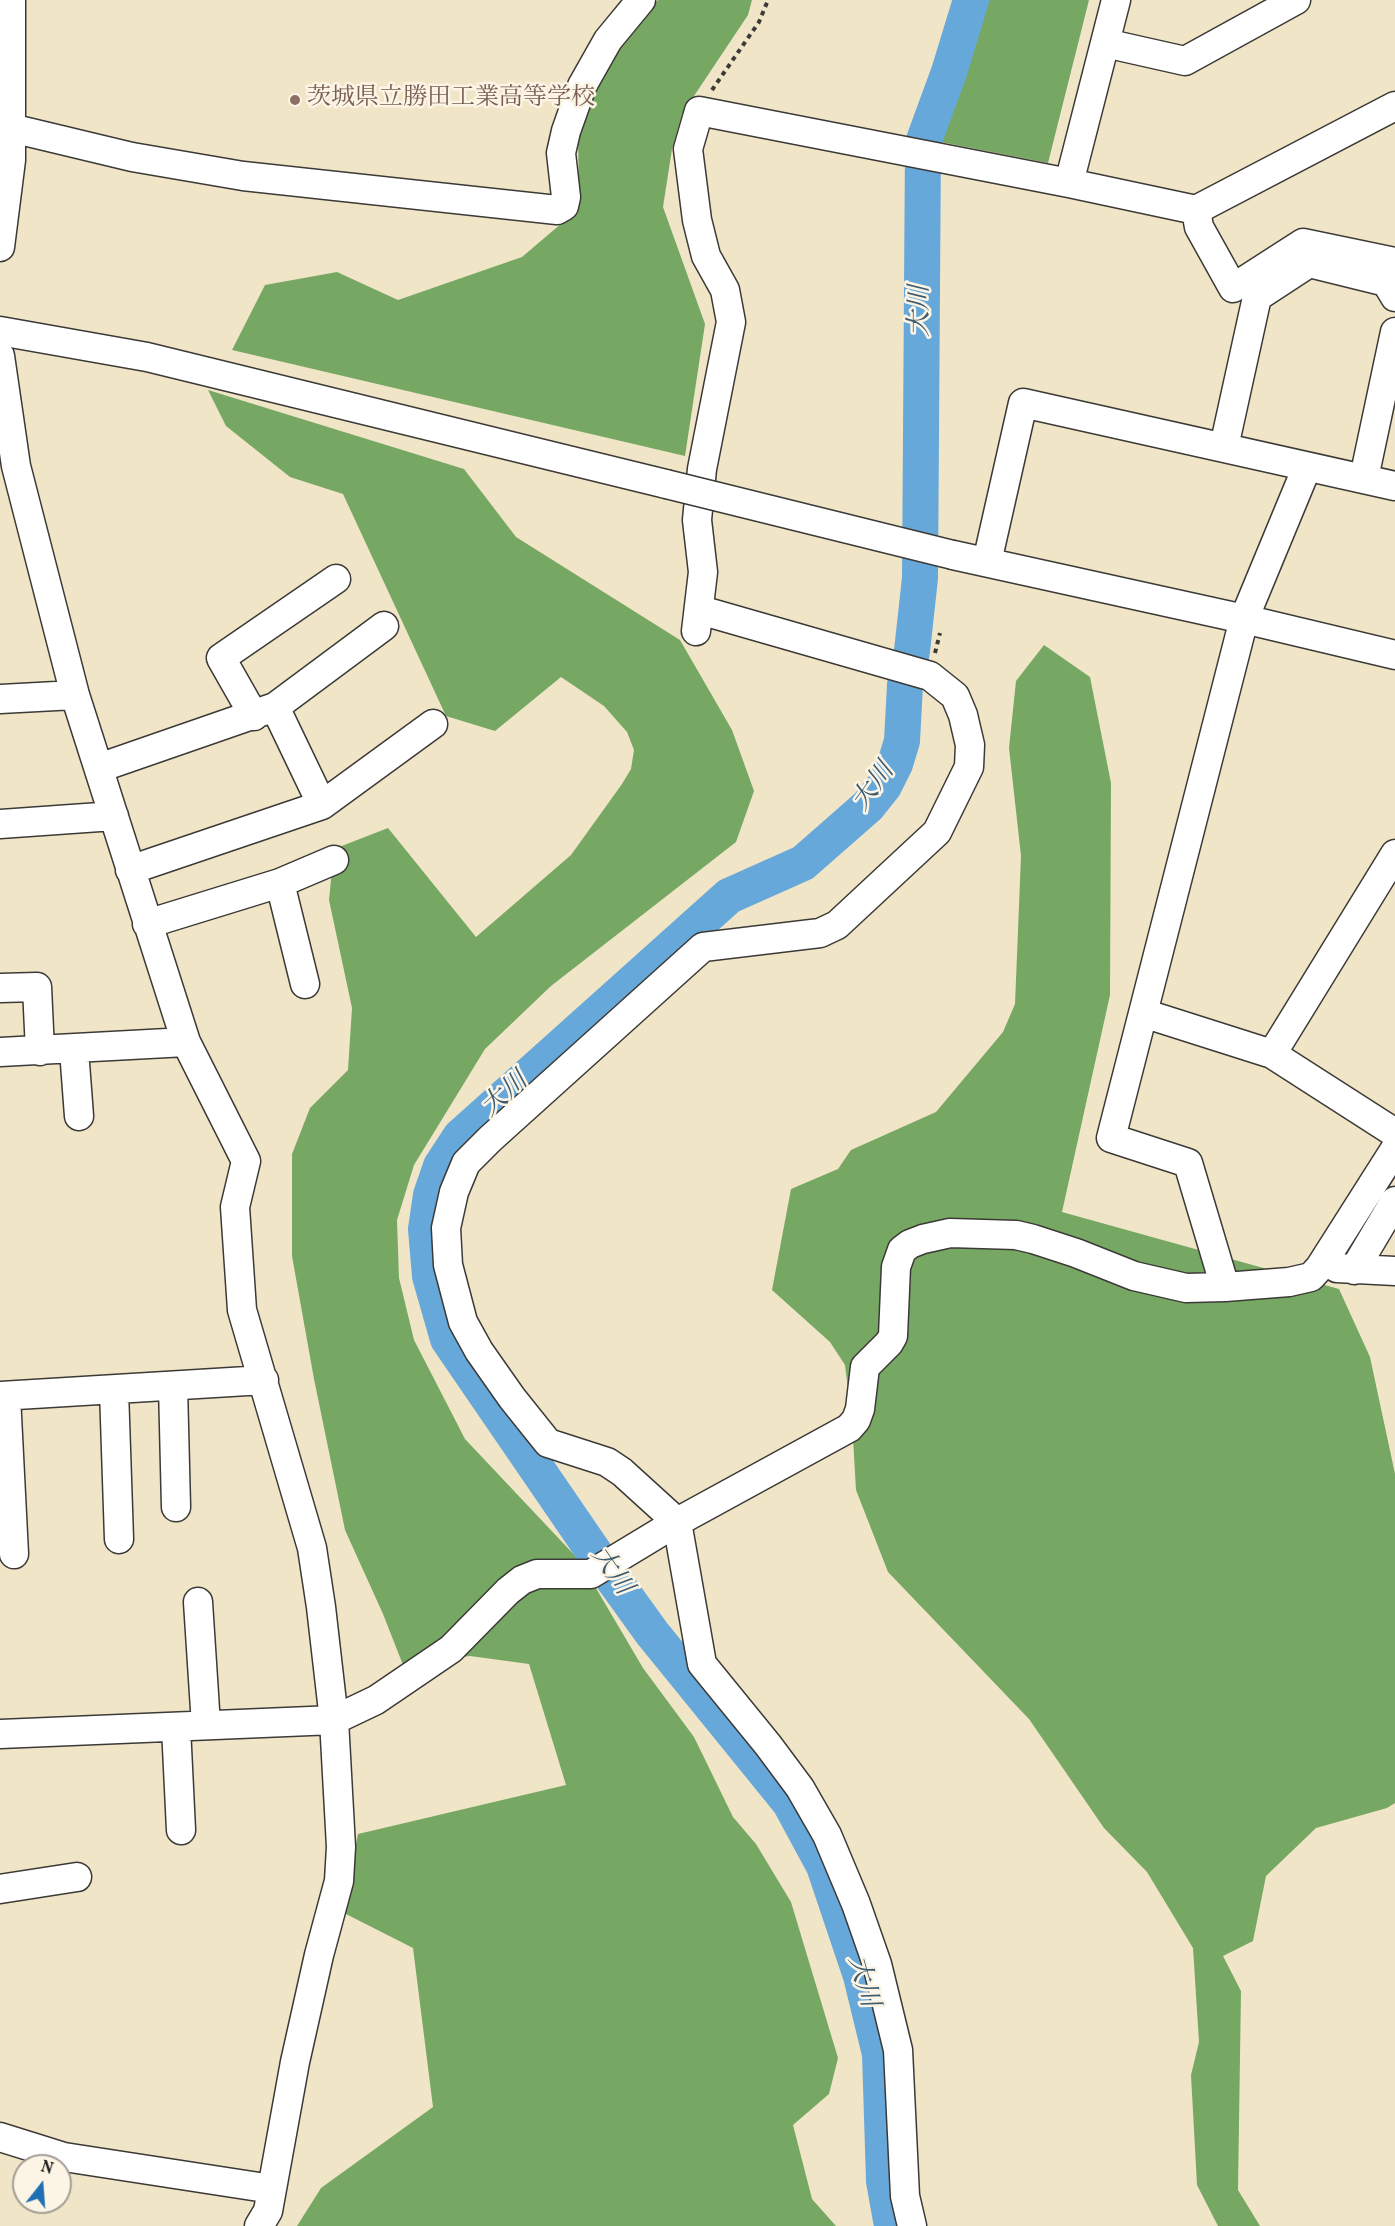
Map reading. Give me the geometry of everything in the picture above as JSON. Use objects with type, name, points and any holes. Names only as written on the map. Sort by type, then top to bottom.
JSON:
[{"type":"street","points":[[0,247],[11,160],[6,128],[11,0]]},
{"type":"street","points":[[6,128],[132,158],[243,176],[557,210],[564,206],[566,197],[561,153],[566,131],[582,86],[608,40],[641,0]]},
{"type":"street","points":[[1070,183],[1116,0]]},
{"type":"street","points":[[1105,43],[1185,61],[1296,0]]},
{"type":"street","points":[[912,2226],[905,2196],[897,2050],[873,1954],[856,1904],[827,1835],[800,1788],[702,1664],[677,1522],[622,1472],[607,1462],[548,1443],[512,1398],[479,1351],[463,1322],[448,1265],[446,1228],[454,1192],[466,1163],[489,1139],[703,947],[820,933],[837,925],[937,832],[969,767],[970,745],[956,696],[930,676],[889,663],[698,621],[703,572],[697,520],[702,469],[731,322],[725,290],[706,256],[697,220],[688,149],[699,111],[1070,183],[1196,210],[1395,106]]},
{"type":"street","points":[[1196,210],[1199,227],[1233,288],[1303,243],[1395,262]]},
{"type":"street","points":[[1224,447],[1257,297],[1309,263],[1386,282],[1395,297]]},
{"type":"street","points":[[0,331],[147,357],[953,555],[1395,655]]},
{"type":"street","points":[[1364,478],[1395,332]]},
{"type":"street","points":[[0,356],[16,466],[75,695],[186,1042],[246,1161],[235,1207],[242,1310],[312,1548],[334,1720],[341,1847],[339,1881],[319,1955],[295,2062],[270,2213],[64,2157],[0,2137]]},
{"type":"street","points":[[987,562],[1023,403],[1395,486]]},
{"type":"street","points":[[1225,1287],[1188,1163],[1111,1138],[1244,619],[1307,467]]},
{"type":"street","points":[[322,805],[264,711],[221,658],[336,579]]},
{"type":"street","points":[[99,768],[264,711],[384,626]]},
{"type":"street","points":[[0,699],[75,695]]},
{"type":"street","points":[[130,870],[322,805],[433,724]]},
{"type":"street","points":[[0,824],[114,816]]},
{"type":"street","points":[[1272,1054],[1395,854]]},
{"type":"street","points":[[147,924],[280,883],[334,860]]},
{"type":"street","points":[[280,883],[305,984]]},
{"type":"street","points":[[0,988],[37,987],[40,1051]]},
{"type":"street","points":[[1143,1013],[1272,1054],[1395,1133]]},
{"type":"street","points":[[0,1052],[74,1050],[186,1042]]},
{"type":"street","points":[[74,1050],[79,1116]]},
{"type":"street","points":[[0,1734],[334,1720],[376,1700],[451,1649],[508,1590],[522,1580],[537,1574],[591,1574],[677,1522],[849,1428],[856,1420],[860,1409],[864,1367],[889,1343],[893,1336],[898,1257],[902,1250],[916,1242],[950,1233],[1016,1235],[1076,1253],[1134,1276],[1186,1288],[1289,1282],[1311,1277],[1320,1267],[1395,1149]]},
{"type":"street","points":[[1354,1270],[1395,1201]]},
{"type":"street","points":[[1320,1267],[1395,1270]]},
{"type":"street","points":[[14,1554],[3,1396],[264,1380]]},
{"type":"street","points":[[172,1386],[176,1507]]},
{"type":"street","points":[[114,1390],[120,1539]]},
{"type":"street","points":[[198,1602],[206,1725]]},
{"type":"street","points":[[176,1727],[181,1830]]},
{"type":"street","points":[[0,1889],[77,1877]]},
{"type":"path","points":[[699,111],[721,75],[759,22],[768,0]]},
{"type":"green space","points":[[658,0],[752,0],[748,15],[682,114],[672,149],[663,207],[705,324],[685,456],[232,350],[265,285],[337,272],[398,300],[522,257],[569,217],[579,198],[578,136],[595,88],[619,46]]},
{"type":"green space","points":[[982,0],[1089,0],[1048,163],[941,142]]},
{"type":"green space","points":[[208,390],[464,469],[516,537],[680,640],[732,730],[754,791],[736,842],[551,986],[485,1049],[414,1165],[397,1220],[399,1278],[414,1340],[465,1439],[580,1561],[643,1668],[694,1737],[733,1817],[756,1844],[791,1902],[838,2058],[829,2094],[793,2125],[812,2199],[836,2226],[297,2226],[321,2188],[433,2107],[413,1948],[342,1912],[358,1834],[566,1785],[529,1664],[470,1656],[403,1665],[345,1530],[292,1256],[292,1154],[310,1108],[348,1070],[352,1008],[329,900],[334,849],[388,828],[476,937],[571,855],[631,769],[634,750],[627,732],[604,706],[561,677],[495,731],[446,716],[343,494],[290,477],[226,426]]},
{"type":"green space","points":[[1044,645],[1090,677],[1111,783],[1110,995],[1062,1212],[1339,1289],[1370,1357],[1395,1474],[1395,1803],[1387,1808],[1316,1828],[1266,1876],[1253,1941],[1223,1956],[1241,1991],[1238,2190],[1260,2226],[1218,2226],[1197,2185],[1191,2075],[1199,2042],[1193,1948],[1147,1872],[1104,1828],[1029,1719],[888,1572],[856,1490],[852,1421],[845,1365],[830,1342],[772,1290],[791,1189],[838,1169],[851,1150],[936,1112],[1003,1032],[1015,1004],[1021,856],[1009,748],[1016,681]]},
{"type":"waterway","name":"大川","points":[[892,2226],[884,2181],[880,2054],[861,1976],[824,1866],[790,1803],[652,1633],[448,1339],[430,1276],[426,1229],[431,1195],[441,1166],[460,1137],[729,896],[803,863],[868,806],[884,786],[895,764],[902,741],[905,685],[912,651],[920,578],[923,143],[949,72],[971,0]]},
{"type":"place","name":"茨城県立勝田工業高等学校","points":[[295,100]]}]
